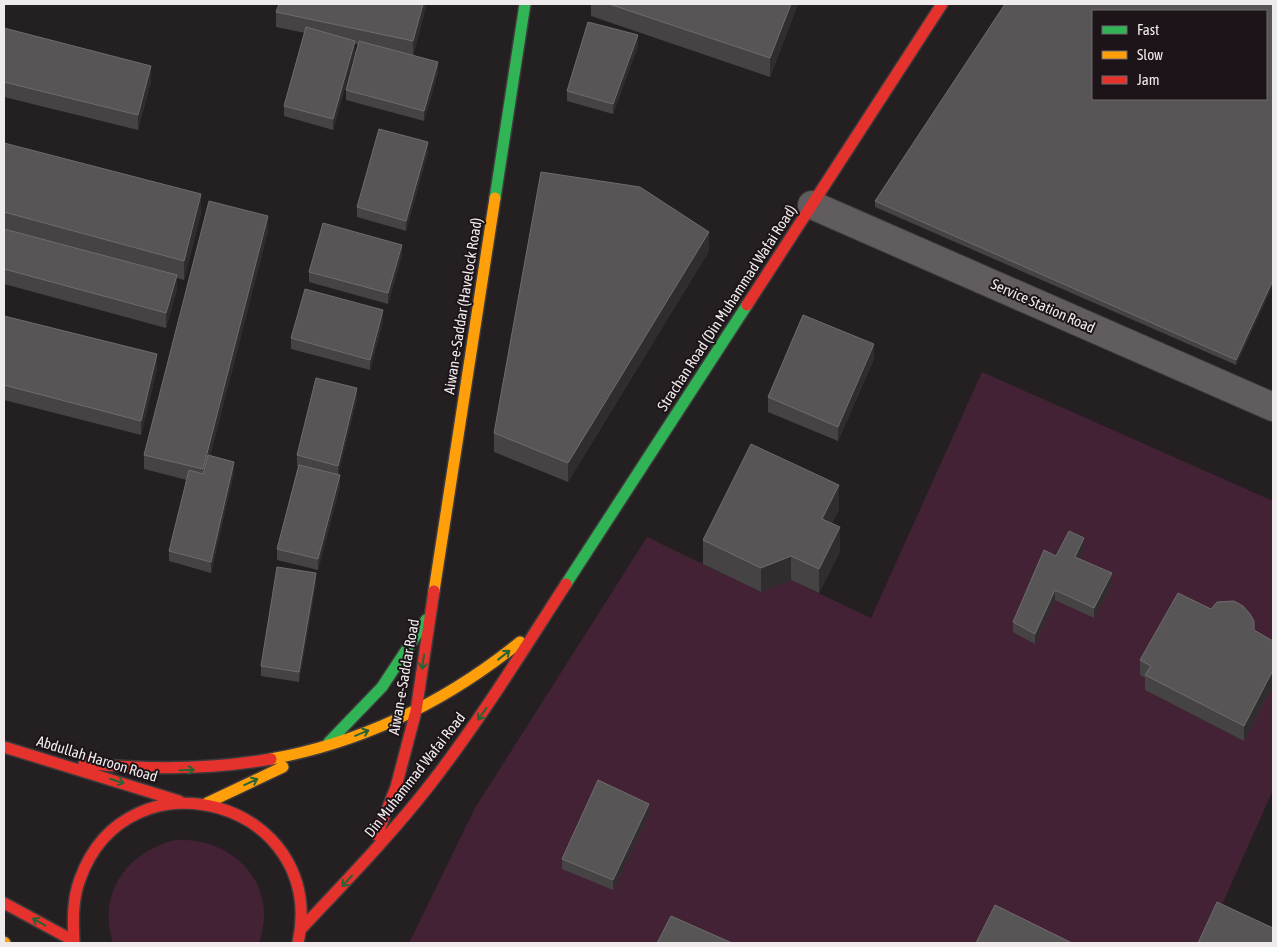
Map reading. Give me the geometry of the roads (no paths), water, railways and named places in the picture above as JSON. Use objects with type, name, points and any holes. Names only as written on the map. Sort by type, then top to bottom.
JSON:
[{"type":"main road","name":"Aiwan-e-Saddar (Havelock Road)","points":[[430,614],[525,4]]},
{"type":"main road","name":"Strachan Road (Din Muhammad Wafai Road)","points":[[537,629],[942,4]]},
{"type":"main road","name":"Aiwan-e-Saddar Road","points":[[367,859],[396,787],[416,711],[430,614]]},
{"type":"main road","name":"Aiwan-e-Saddar Road","points":[[207,803],[324,748],[382,687],[430,614]]},
{"type":"main road","points":[[35,755],[117,768],[189,770],[254,764],[324,748],[416,711],[479,674],[537,629]]},
{"type":"main road","name":"Din Muhammad Wafai Road","points":[[302,928],[367,859],[429,786],[485,709],[537,629]]},
{"type":"main road","name":"Abdullah Haroon Road","points":[[4,747],[35,755],[181,802]]},
{"type":"main road","points":[[74,943],[71,917],[74,892],[82,868],[96,847],[113,829],[133,815],[157,806],[181,802],[207,803],[233,811],[254,822],[272,839],[287,858],[297,880],[302,904],[302,928],[298,943]]},
{"type":"main road","points":[[4,902],[74,943]]},
{"type":"street","name":"Service Station Road","points":[[812,205],[1273,408]]}]
